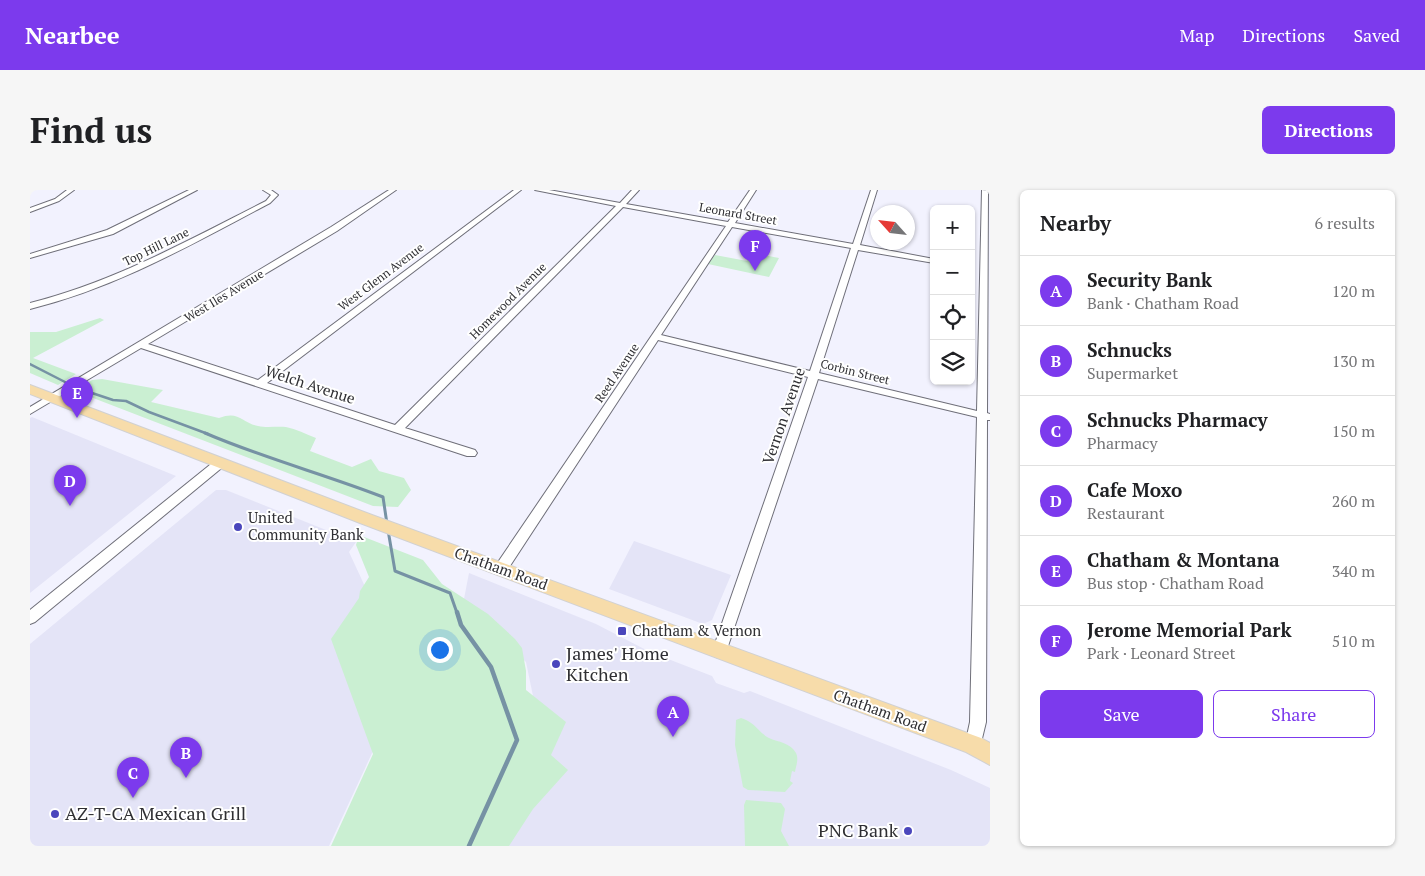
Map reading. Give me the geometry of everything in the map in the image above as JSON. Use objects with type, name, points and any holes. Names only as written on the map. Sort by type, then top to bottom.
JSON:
[{"type":"main road","name":"Chatham Road","points":[[30,389],[366,519],[501,568],[719,652],[984,749]]},
{"type":"street","points":[[30,210],[57,200],[71,190]]},
{"type":"street","points":[[30,256],[102,235],[194,190]]},
{"type":"street","name":"Top Hill Lane","points":[[30,306],[86,290],[145,265],[268,202],[274,195],[266,190]]},
{"type":"street","name":"West Iles Avenue","points":[[30,411],[334,230],[393,190]]},
{"type":"street","name":"West Glenn Avenue","points":[[259,384],[518,190]]},
{"type":"street","name":"Leonard Street","points":[[538,190],[930,260]]},
{"type":"street","name":"Homewood Avenue","points":[[397,429],[636,190]]},
{"type":"street","name":"Reed Avenue","points":[[501,568],[753,190]]},
{"type":"street","name":"Vernon Avenue","points":[[719,652],[814,375],[874,190]]},
{"type":"street","points":[[984,749],[978,722],[986,416],[985,190]]},
{"type":"street","name":"Corbin Street","points":[[656,337],[986,416]]},
{"type":"street","name":"Welch Avenue","points":[[141,345],[471,453]]},
{"type":"street","points":[[30,618],[220,463]]},
{"type":"shaded area","points":[[32,417],[176,476],[30,593],[30,418]]},
{"type":"shaded area","points":[[216,490],[226,490],[356,542],[349,552],[368,593],[373,751],[329,846],[30,846],[30,644]]},
{"type":"shaded area","points":[[634,541],[731,575],[712,620],[703,624],[609,589]]},
{"type":"shaded area","points":[[469,573],[596,624],[650,652],[712,676],[716,683],[744,693],[750,691],[951,770],[990,788],[990,846],[509,846],[539,725],[526,662],[463,604]]},
{"type":"green space","points":[[752,253],[779,258],[769,277],[708,264],[715,255],[747,261]]},
{"type":"green space","points":[[100,318],[104,320],[33,358],[76,374],[58,385],[30,373],[30,332],[56,332]]},
{"type":"green space","points":[[102,379],[163,390],[151,402],[219,418],[231,415],[236,416],[258,426],[286,427],[297,430],[316,438],[310,451],[352,467],[371,459],[379,471],[404,478],[411,490],[398,507],[373,506],[75,391],[92,380]]},
{"type":"green space","points":[[359,535],[423,560],[442,584],[488,614],[522,648],[526,671],[526,690],[566,722],[551,755],[568,770],[533,809],[509,846],[331,846],[373,754],[331,639],[359,598],[360,591],[369,577],[356,545]]},
{"type":"green space","points":[[741,718],[750,722],[769,738],[791,747],[796,753],[797,765],[795,772],[792,771],[790,781],[793,783],[785,792],[748,790],[743,787],[735,745],[736,720]]},
{"type":"green space","points":[[746,800],[781,803],[785,809],[781,831],[789,846],[745,846],[744,805]]},
{"type":"waterway","points":[[30,364],[65,382]]},
{"type":"waterway","points":[[80,389],[113,400],[126,401],[149,412],[208,434]]},
{"type":"waterway","points":[[205,433],[383,497],[387,524]]},
{"type":"waterway","points":[[388,530],[395,571],[450,593],[457,613]]},
{"type":"waterway","points":[[457,612],[461,625],[491,667],[517,740],[469,846]]},
{"type":"place","name":"Jerome Memorial Park","points":[[755,271]]},
{"type":"place","name":"Chatham & Montana","points":[[77,418]]},
{"type":"place","name":"Cafe Moxo","points":[[70,506]]},
{"type":"place","name":"United Community Bank","points":[[238,527]]},
{"type":"place","name":"Chatham & Vernon","points":[[622,631]]},
{"type":"place","name":"James' Home Kitchen","points":[[556,664]]},
{"type":"place","name":"Security Bank","points":[[673,737]]},
{"type":"place","name":"Schnucks","points":[[186,778]]},
{"type":"place","name":"Schnucks Pharmacy","points":[[133,798]]},
{"type":"place","name":"AZ-T-CA Mexican Grill","points":[[55,814]]},
{"type":"place","name":"PNC Bank","points":[[908,831]]}]
